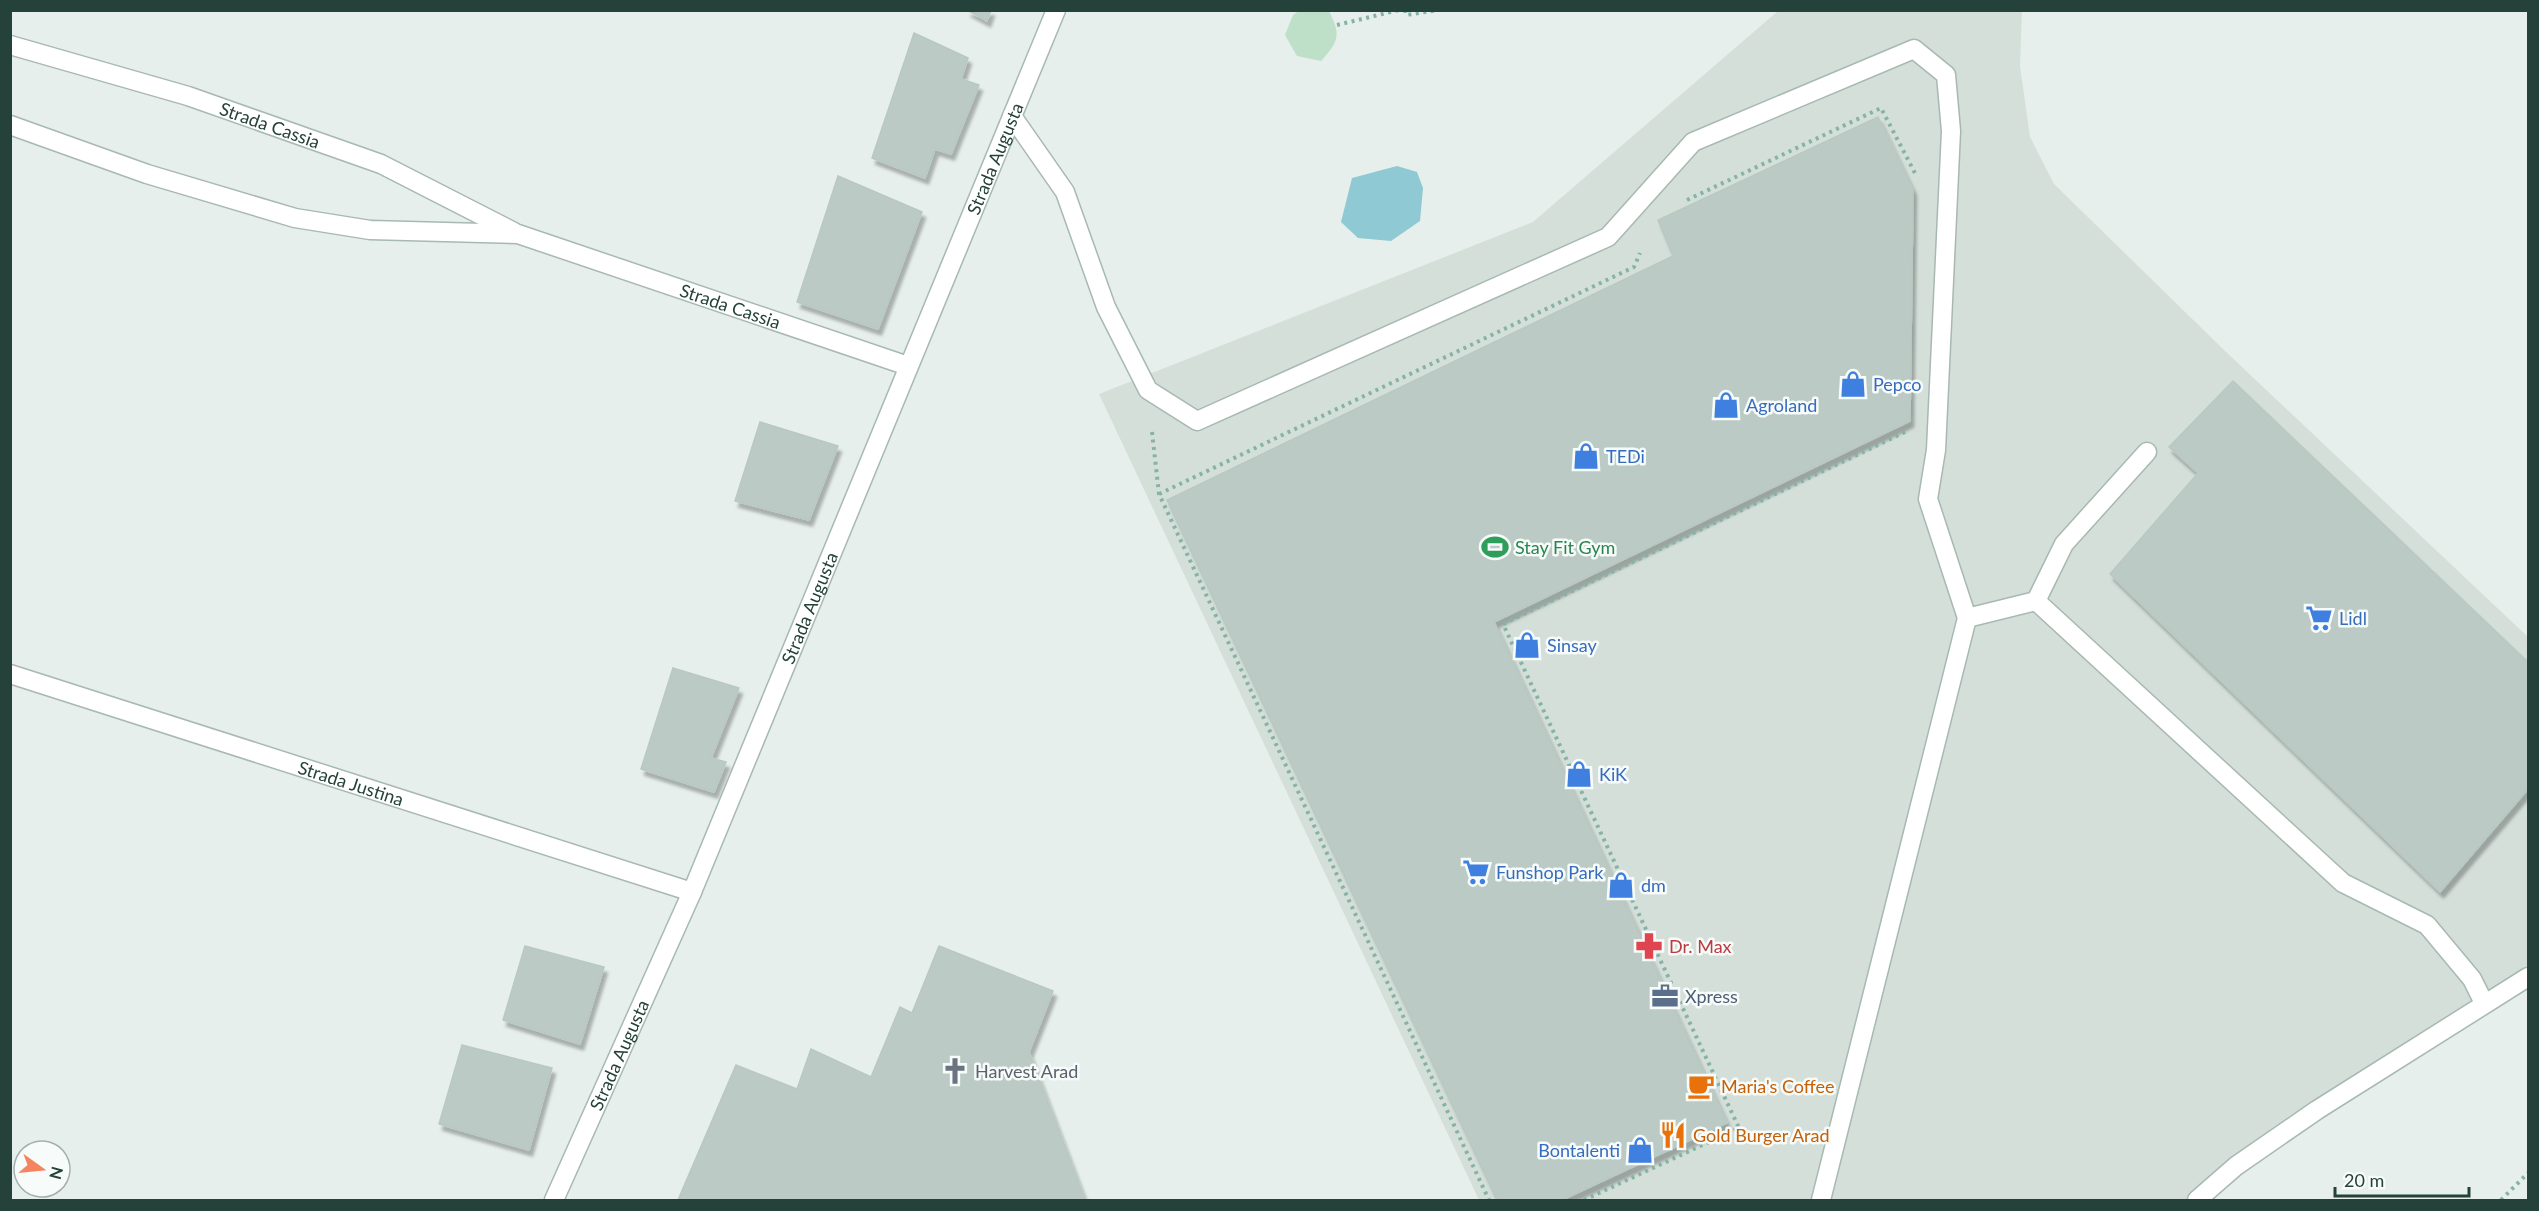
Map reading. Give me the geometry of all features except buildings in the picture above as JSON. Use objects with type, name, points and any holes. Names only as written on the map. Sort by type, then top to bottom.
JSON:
[{"type":"street","name":"Strada Augusta","points":[[554,1200],[692,892],[1056,10]]},
{"type":"street","name":"Strada Cassia","points":[[10,45],[188,96],[381,164],[518,234],[908,366]]},
{"type":"street","points":[[1012,116],[1065,192],[1106,307],[1148,390],[1197,420],[1608,237],[1693,142],[1914,49],[1946,75],[1951,131],[1936,450],[1928,499],[1967,618],[1821,1200]]},
{"type":"street","name":"Strada Cassia","points":[[10,125],[147,174],[295,218],[370,230],[518,234]]},
{"type":"street","points":[[1967,618],[2036,600],[2064,544],[2147,452]]},
{"type":"street","points":[[2036,600],[2343,883],[2427,924],[2472,979],[2484,1003]]},
{"type":"street","name":"Strada Justina","points":[[10,674],[692,892]]},
{"type":"street","points":[[2197,1200],[2236,1166],[2484,1003],[2529,977]]},
{"type":"path","points":[[1336,25],[1400,10]]},
{"type":"path","points":[[1405,10],[1406,15],[1439,10]]},
{"type":"path","points":[[1686,200],[1881,108],[1916,176]]},
{"type":"path","points":[[1159,494],[1634,267],[1642,246]]},
{"type":"path","points":[[1148,390],[1159,494],[1489,1200]]},
{"type":"path","points":[[1584,1200],[1739,1128],[1503,624],[1915,427]]},
{"type":"path","points":[[2501,1200],[2529,1173]]},
{"type":"shaded area","points":[[1778,11],[2022,11],[2020,66],[2030,137],[2054,184],[2225,351],[2528,637],[2528,977],[2197,1200],[1479,1200],[1099,394],[1533,222]]},
{"type":"green space","points":[[1300,10],[1329,11],[1333,19],[1336,32],[1335,43],[1321,61],[1297,56],[1285,35],[1293,15]]},
{"type":"water","points":[[1397,166],[1417,172],[1423,188],[1420,221],[1391,241],[1358,238],[1341,222],[1352,178]]},
{"type":"place","name":"Pepco","points":[[1853,384]]},
{"type":"place","name":"Agroland","points":[[1726,405]]},
{"type":"place","name":"TEDi","points":[[1586,456]]},
{"type":"place","name":"Stay Fit Gym","points":[[1495,547]]},
{"type":"place","name":"Lidl","points":[[2319,618]]},
{"type":"place","name":"Sinsay","points":[[1527,645]]},
{"type":"place","name":"KiK","points":[[1579,774]]},
{"type":"place","name":"Funshop Park","points":[[1476,872]]},
{"type":"place","name":"dm","points":[[1621,885]]},
{"type":"place","name":"Dr. Max","points":[[1649,946]]},
{"type":"place","name":"Xpress","points":[[1665,996]]},
{"type":"place","name":"Harvest Arad","points":[[955,1071]]},
{"type":"place","name":"Maria's Coffee","points":[[1701,1086]]},
{"type":"place","name":"Gold Burger Arad","points":[[1673,1135]]},
{"type":"place","name":"Bontalenti","points":[[1640,1150]]}]
